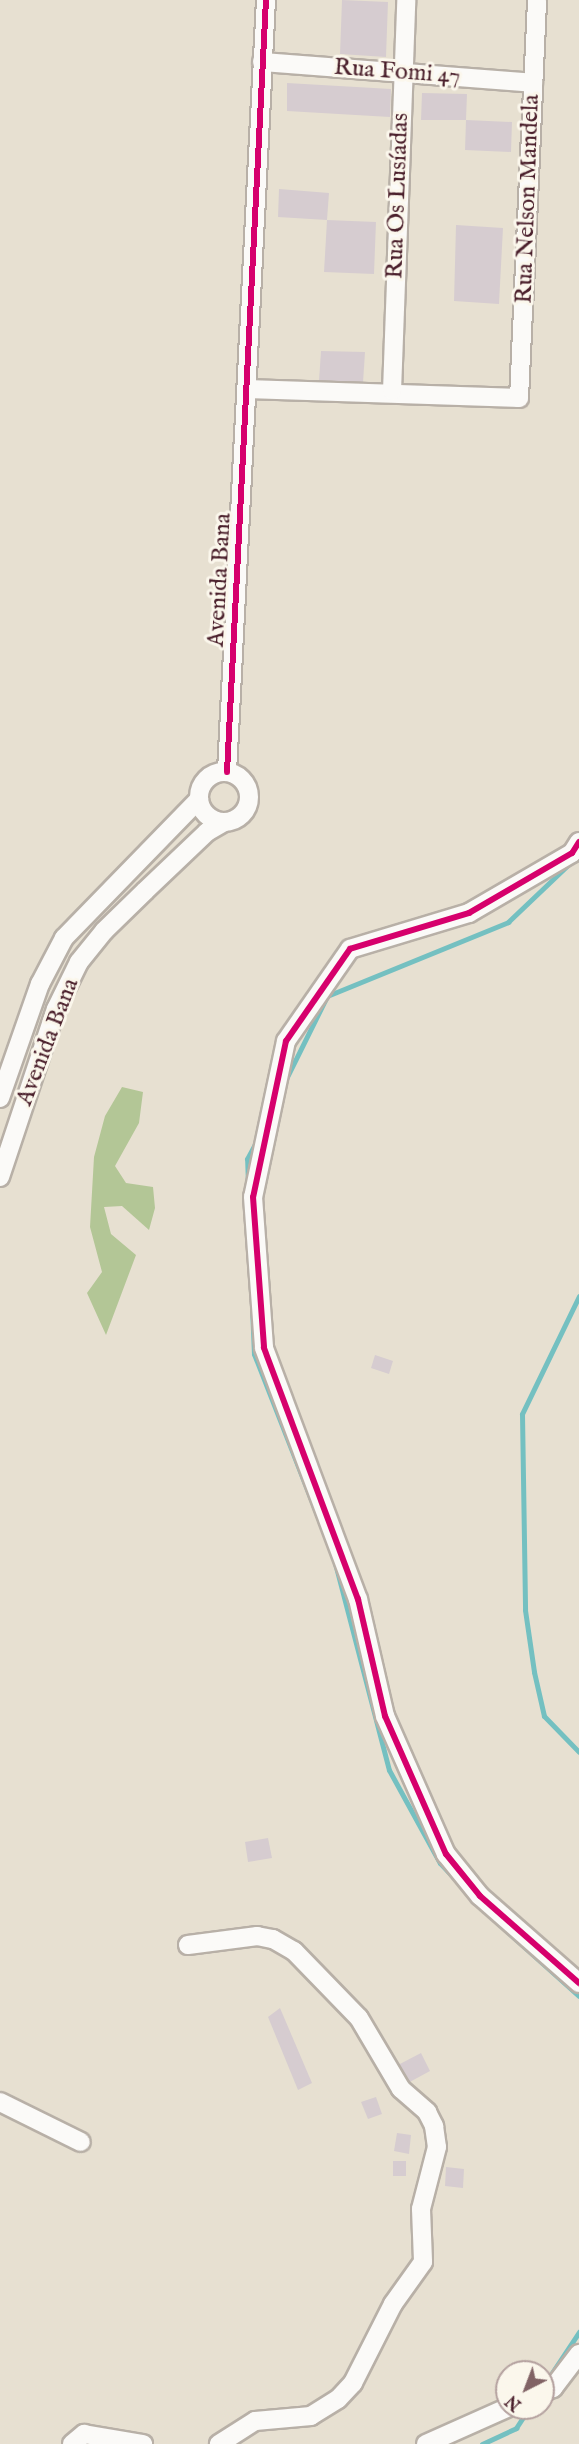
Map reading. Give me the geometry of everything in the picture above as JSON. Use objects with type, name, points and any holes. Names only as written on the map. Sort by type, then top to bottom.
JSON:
[{"type":"street","name":"Avenida Bana","points":[[227,772],[266,0]]},
{"type":"street","name":"Rua Os Lusíadas","points":[[392,391],[401,70],[406,0]]},
{"type":"street","name":"Rua Nelson Mandela","points":[[392,391],[519,398],[537,0]]},
{"type":"street","name":"Rua Fomi 47","points":[[262,62],[401,70],[533,83]]},
{"type":"street","points":[[248,389],[392,391]]},
{"type":"street","points":[[227,772],[241,778],[249,799],[238,818],[224,822],[207,816],[199,799],[204,782],[210,776],[227,772]]},
{"type":"street","name":"Avenida Bana","points":[[0,1098],[40,984],[64,938],[199,799]]},
{"type":"street","name":"Avenida Bana","points":[[0,1177],[56,1010],[79,962],[104,931],[145,891],[207,832],[224,822]]},
{"type":"street","points":[[579,842],[572,853],[469,913],[350,949],[286,1041],[253,1197],[264,1348],[358,1599],[385,1716],[446,1854],[480,1896],[579,1983]]},
{"type":"street","points":[[188,1945],[257,1936],[273,1939],[294,1951],[359,2018],[401,2089],[427,2112],[434,2126],[437,2147],[421,2209],[423,2262],[393,2304],[353,2383],[338,2399],[316,2413],[255,2421],[219,2444]]},
{"type":"street","points":[[0,2102],[81,2142]]},
{"type":"street","points":[[555,2387],[579,2354]]},
{"type":"street","points":[[426,2444],[495,2413]]},
{"type":"street","points":[[72,2444],[84,2434],[143,2444]]},
{"type":"green space","points":[[122,1087],[143,1092],[139,1123],[115,1166],[126,1183],[153,1187],[155,1208],[149,1230],[122,1206],[104,1207],[111,1234],[136,1255],[106,1335],[87,1293],[102,1272],[90,1227],[94,1157],[105,1116]]},
{"type":"building","points":[[342,0],[388,2],[386,57],[340,54]]},
{"type":"building","points":[[287,83],[391,89],[390,117],[287,111]]},
{"type":"building","points":[[422,93],[467,94],[466,120],[421,120]]},
{"type":"building","points":[[466,120],[512,122],[511,152],[465,150]]},
{"type":"building","points":[[279,189],[329,193],[327,220],[278,217]]},
{"type":"building","points":[[327,220],[376,222],[374,274],[324,272]]},
{"type":"building","points":[[456,225],[503,228],[499,304],[454,301]]},
{"type":"building","points":[[321,351],[365,352],[363,383],[319,381]]},
{"type":"building","points":[[375,1355],[393,1361],[389,1374],[371,1368]]},
{"type":"building","points":[[268,1838],[272,1858],[248,1862],[245,1842]]},
{"type":"building","points":[[280,2008],[312,2083],[298,2090],[268,2017]]},
{"type":"building","points":[[421,2053],[430,2071],[406,2084],[396,2066]]},
{"type":"building","points":[[376,2097],[382,2114],[368,2119],[361,2102]]},
{"type":"building","points":[[397,2133],[411,2135],[409,2154],[394,2151]]},
{"type":"building","points":[[393,2161],[406,2161],[406,2176],[393,2176]]},
{"type":"building","points":[[446,2167],[464,2169],[463,2188],[445,2186]]},
{"type":"waterway","points":[[285,1081],[327,996],[508,922],[571,862]]},
{"type":"waterway","points":[[248,1184],[247,1159],[259,1136]]},
{"type":"waterway","points":[[579,1296],[522,1414],[525,1610],[534,1672],[544,1716],[579,1752]]},
{"type":"waterway","points":[[252,1307],[254,1354],[323,1530]]},
{"type":"waterway","points":[[334,1559],[389,1770],[440,1863],[454,1878]]},
{"type":"waterway","points":[[482,1909],[579,1996]]},
{"type":"waterway","points":[[555,2368],[579,2332]]},
{"type":"waterway","points":[[482,2444],[516,2428],[521,2420]]},
{"type":"cycle path","points":[[227,772],[266,0]]},
{"type":"cycle path","points":[[579,842],[572,853],[469,913],[350,949],[286,1041],[253,1197],[264,1348],[358,1599],[385,1716],[446,1854],[480,1896],[579,1983]]}]
